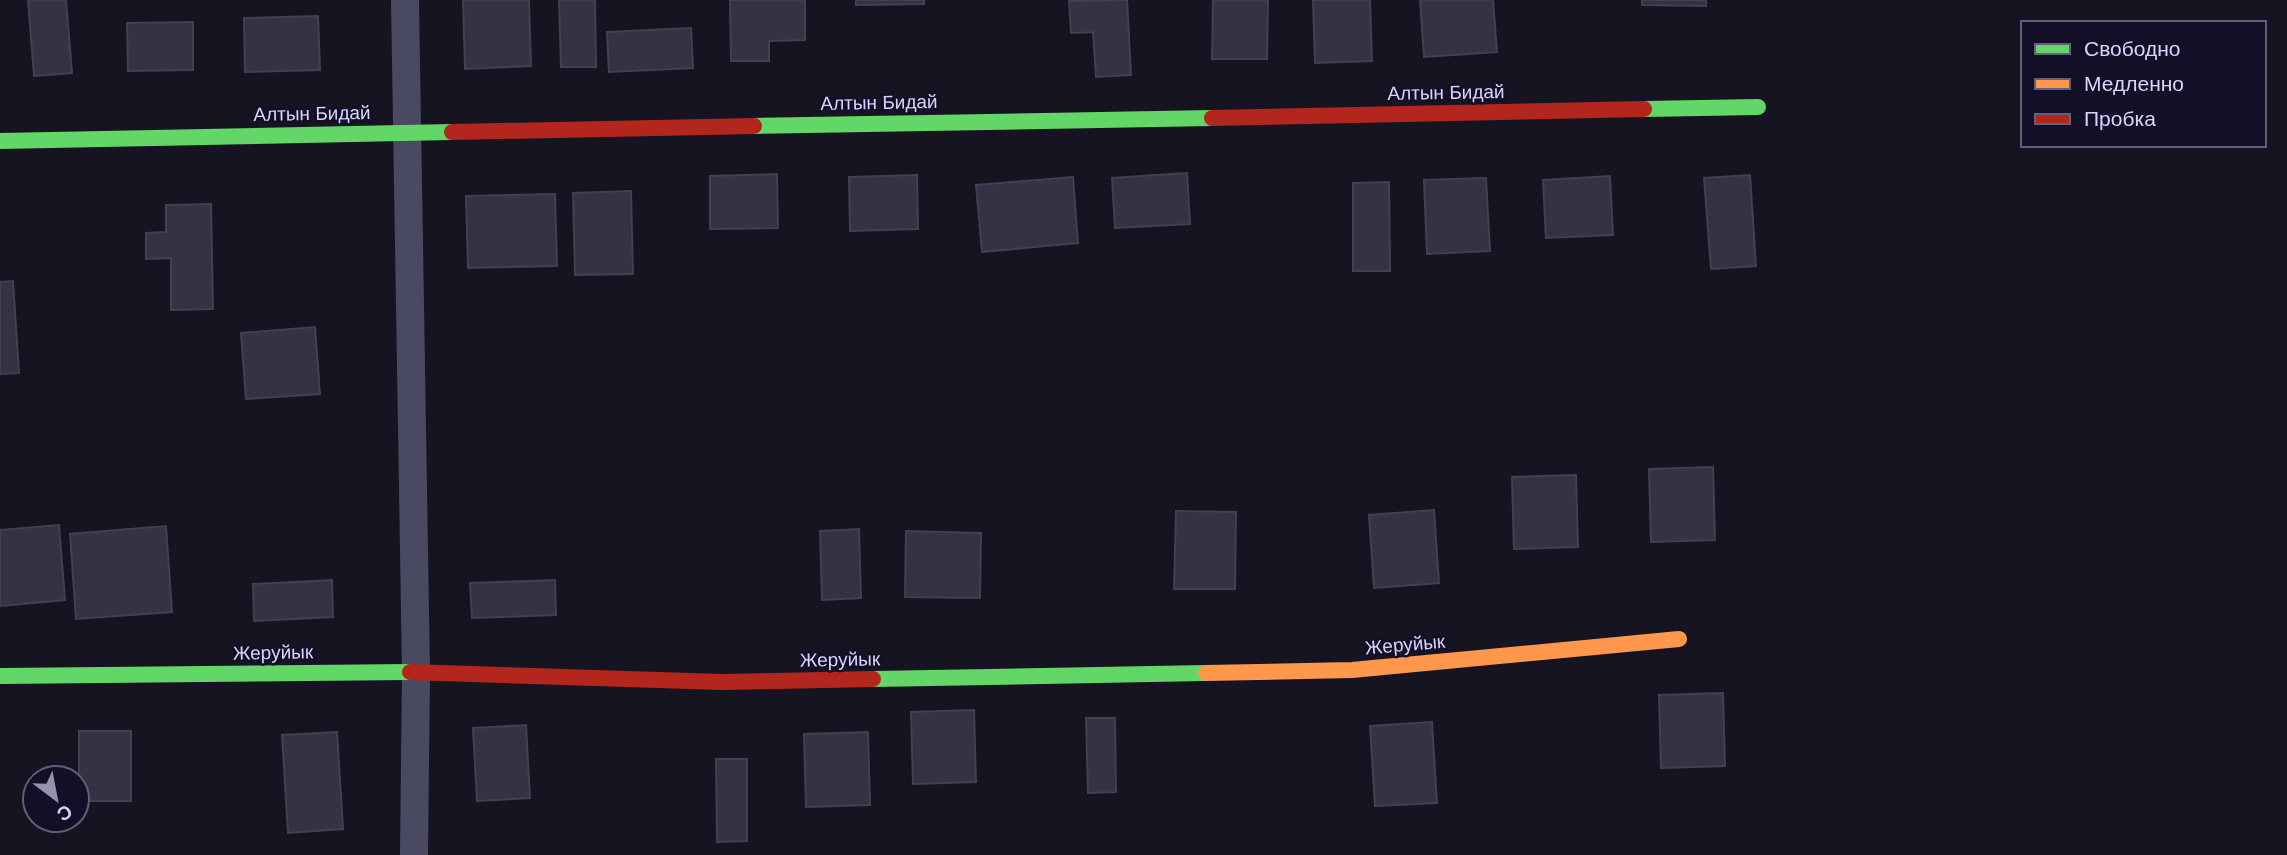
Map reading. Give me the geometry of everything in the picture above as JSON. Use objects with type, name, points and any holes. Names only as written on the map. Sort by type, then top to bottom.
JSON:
[{"type":"street","points":[[405,0],[416,672],[414,855]]},
{"type":"street","name":"Алтын Бидай","points":[[0,141],[1758,107]]},
{"type":"street","name":"Жеруйык","points":[[0,676],[416,672],[722,682],[1352,670],[1679,639]]},
{"type":"building","points":[[28,0],[66,0],[72,73],[34,76]]},
{"type":"building","points":[[463,0],[529,0],[531,66],[465,69]]},
{"type":"building","points":[[559,0],[595,0],[596,67],[561,67]]},
{"type":"building","points":[[730,0],[805,0],[805,40],[769,41],[769,61],[731,61]]},
{"type":"building","points":[[856,0],[924,0],[924,4],[856,5]]},
{"type":"building","points":[[1127,0],[1131,75],[1096,77],[1093,32],[1071,33],[1069,1]]},
{"type":"building","points":[[1213,0],[1268,0],[1267,59],[1212,59]]},
{"type":"building","points":[[1313,0],[1370,0],[1372,61],[1315,63]]},
{"type":"building","points":[[1420,0],[1493,0],[1497,52],[1424,57]]},
{"type":"building","points":[[1642,0],[1706,0],[1706,6],[1642,5]]},
{"type":"building","points":[[318,16],[320,70],[245,72],[244,18]]},
{"type":"building","points":[[193,22],[193,70],[128,71],[127,23]]},
{"type":"building","points":[[691,28],[693,68],[609,72],[607,32]]},
{"type":"building","points":[[1187,173],[1190,224],[1115,228],[1112,178]]},
{"type":"building","points":[[777,174],[778,228],[710,229],[710,176]]},
{"type":"building","points":[[917,175],[918,229],[850,231],[849,177]]},
{"type":"building","points":[[1750,175],[1756,266],[1711,269],[1704,178]]},
{"type":"building","points":[[1610,176],[1613,235],[1546,238],[1543,180]]},
{"type":"building","points":[[1073,177],[1078,243],[982,252],[976,185]]},
{"type":"building","points":[[1486,178],[1490,251],[1427,254],[1424,180]]},
{"type":"building","points":[[1389,182],[1390,271],[1353,271],[1353,183]]},
{"type":"building","points":[[631,191],[633,274],[575,275],[573,193]]},
{"type":"building","points":[[555,194],[557,266],[468,268],[466,196]]},
{"type":"building","points":[[211,204],[213,309],[171,310],[171,258],[146,259],[146,233],[166,232],[166,205]]},
{"type":"building","points":[[13,281],[19,373],[0,374],[0,282]]},
{"type":"building","points":[[315,327],[320,394],[246,399],[241,333]]},
{"type":"building","points":[[1713,467],[1715,540],[1651,542],[1649,469]]},
{"type":"building","points":[[1576,475],[1578,547],[1514,549],[1512,477]]},
{"type":"building","points":[[1434,510],[1439,583],[1374,588],[1369,515]]},
{"type":"building","points":[[1176,511],[1236,512],[1235,589],[1174,589]]},
{"type":"building","points":[[59,525],[65,600],[0,606],[0,530]]},
{"type":"building","points":[[166,526],[172,612],[76,619],[70,534]]},
{"type":"building","points":[[859,529],[861,598],[822,600],[820,531]]},
{"type":"building","points":[[906,531],[981,533],[980,598],[905,597]]},
{"type":"building","points":[[332,580],[333,617],[254,621],[253,584]]},
{"type":"building","points":[[555,580],[556,615],[472,618],[470,583]]},
{"type":"building","points":[[1723,693],[1725,766],[1661,768],[1659,695]]},
{"type":"building","points":[[974,710],[976,782],[913,784],[911,712]]},
{"type":"building","points":[[1086,718],[1115,718],[1116,792],[1088,793]]},
{"type":"building","points":[[1432,722],[1437,803],[1375,806],[1370,726]]},
{"type":"building","points":[[526,725],[530,798],[477,801],[473,728]]},
{"type":"building","points":[[79,731],[131,731],[131,801],[91,801],[91,764],[79,764]]},
{"type":"building","points":[[337,732],[343,829],[288,833],[282,735]]},
{"type":"building","points":[[868,732],[870,805],[806,807],[804,734]]},
{"type":"building","points":[[716,759],[747,759],[747,841],[717,842]]},
{"type":"traffic: fast","points":[[1644,109],[1758,107]]},
{"type":"traffic: fast","points":[[754,126],[1212,118]]},
{"type":"traffic: fast","points":[[0,141],[452,132]]},
{"type":"traffic: fast","points":[[0,676],[410,672]]},
{"type":"traffic: fast","points":[[873,679],[1206,673]]},
{"type":"traffic: slow","points":[[1206,673],[1352,670],[1679,639]]},
{"type":"traffic: jam","points":[[1212,118],[1644,109]]},
{"type":"traffic: jam","points":[[452,132],[754,126]]},
{"type":"traffic: jam","points":[[410,672],[722,682],[873,679]]}]
